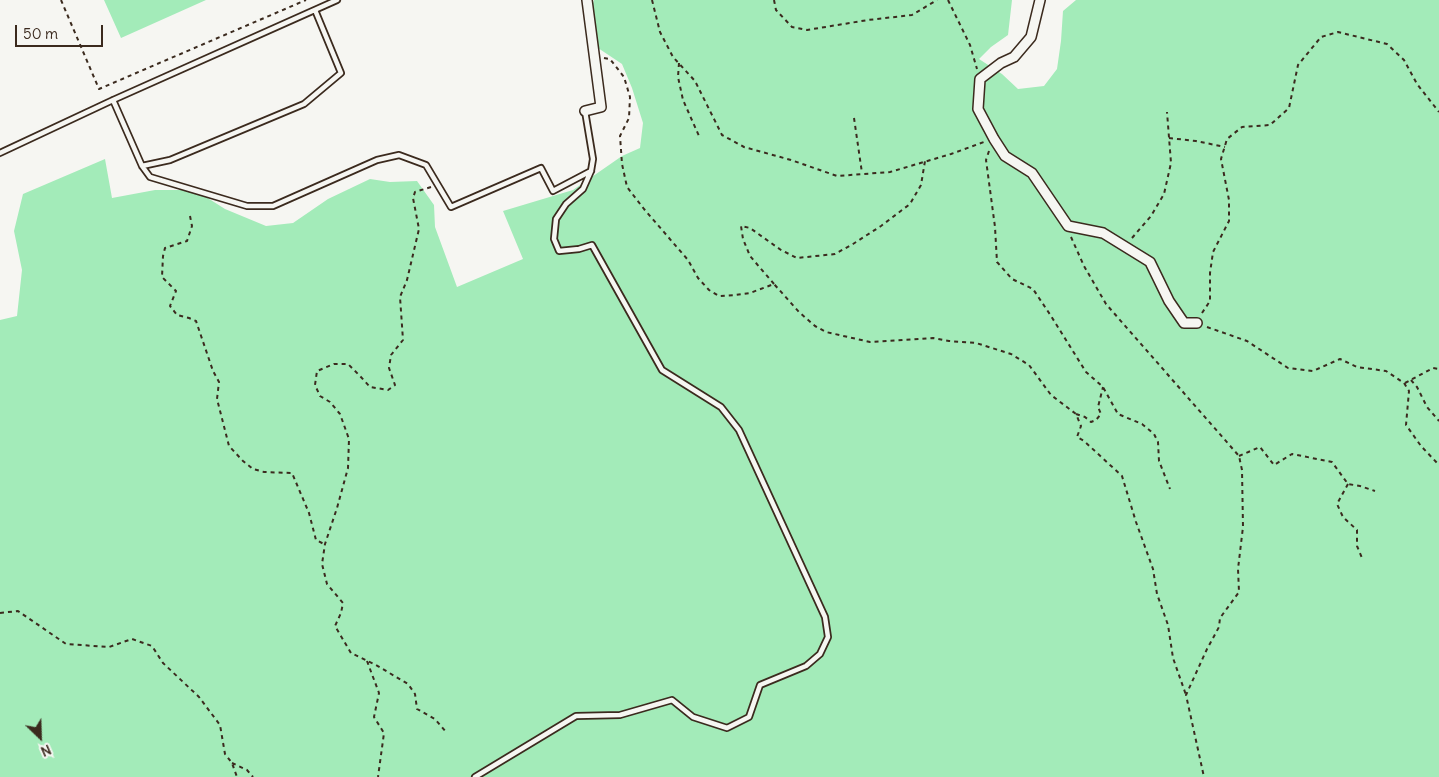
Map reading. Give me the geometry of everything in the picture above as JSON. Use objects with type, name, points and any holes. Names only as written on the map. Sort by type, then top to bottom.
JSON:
[{"type":"street","points":[[585,111],[601,107],[587,0]]},
{"type":"street","points":[[1040,0],[1031,37],[1014,57],[1001,63],[980,79],[978,109],[1005,156],[1032,172],[1068,226],[1103,233],[1150,262],[1169,301],[1184,323],[1197,323]]},
{"type":"lane","points":[[0,153],[112,100],[337,0]]},
{"type":"lane","points":[[142,166],[170,160],[304,104],[341,73],[314,10]]},
{"type":"lane","points":[[112,100],[142,166],[150,177],[247,206],[273,206],[377,160],[399,155],[426,165],[450,207],[541,168],[553,191],[591,172]]},
{"type":"lane","points":[[475,777],[576,716],[620,714],[672,700],[693,717],[727,728],[749,717],[760,685],[806,666],[820,654],[828,637],[825,617],[739,430],[721,407],[662,370],[592,245],[579,249],[559,251],[554,239],[556,219],[566,204],[583,189],[591,172],[593,159],[585,111]]},
{"type":"path","points":[[62,0],[98,89],[306,0]]},
{"type":"path","points":[[652,0],[660,32],[673,56],[696,81],[722,134],[744,147],[791,160],[837,176],[890,172],[994,139]]},
{"type":"path","points":[[774,0],[776,10],[792,27],[807,30],[912,15],[937,0]]},
{"type":"path","points":[[948,0],[970,45],[980,79]]},
{"type":"path","points":[[1439,112],[1417,84],[1404,60],[1387,44],[1338,32],[1321,37],[1298,65],[1289,108],[1270,125],[1242,127],[1227,139],[1221,159],[1229,200],[1229,221],[1213,252],[1210,273],[1210,301],[1197,323],[1247,341],[1288,368],[1313,371],[1340,359],[1357,367],[1386,372],[1404,383],[1409,391],[1406,425],[1421,446],[1439,464]]},
{"type":"path","points":[[594,56],[610,59],[624,77],[630,97],[629,118],[620,136],[622,164],[627,186],[644,209],[688,260],[698,278],[709,290],[719,296],[735,296],[750,293],[774,284]]},
{"type":"path","points":[[679,63],[678,77],[683,100],[699,136]]},
{"type":"path","points":[[1125,246],[1151,216],[1164,194],[1170,163],[1166,112]]},
{"type":"path","points":[[854,118],[862,174]]},
{"type":"path","points":[[1169,138],[1225,147]]},
{"type":"path","points":[[994,139],[986,160],[995,227],[997,262],[1012,279],[1033,289],[1086,372],[1103,387],[1118,414],[1142,424],[1154,434],[1158,442],[1159,461],[1170,489]]},
{"type":"path","points":[[925,161],[921,186],[910,204],[867,235],[835,254],[797,258],[781,250],[750,228],[741,226],[743,239],[750,256],[799,312],[815,326],[826,332],[870,342],[933,338],[949,342],[976,343],[1011,354],[1029,364],[1051,395],[1076,414],[1085,417],[1091,422],[1096,420],[1101,414],[1098,407],[1103,387]]},
{"type":"path","points":[[438,185],[415,192],[413,198],[419,229],[407,280],[400,297],[404,340],[390,355],[389,368],[395,385],[388,390],[370,387],[348,364],[334,364],[317,371],[314,385],[320,396],[330,402],[340,414],[349,440],[348,468],[325,544],[322,564],[327,584],[343,604],[335,626],[351,653],[408,684],[415,694],[417,709],[435,719],[446,732]]},
{"type":"path","points":[[190,216],[192,226],[187,241],[165,248],[162,256],[162,277],[176,291],[170,306],[177,315],[196,321],[213,371],[220,382],[217,399],[229,446],[253,469],[264,472],[292,473],[310,513],[316,540],[325,544]]},
{"type":"path","points":[[1068,226],[1074,247],[1106,304],[1239,456],[1242,470],[1243,527],[1238,569],[1238,592],[1220,618],[1219,627],[1186,695]]},
{"type":"path","points":[[1404,383],[1433,368],[1439,369]]},
{"type":"path","points":[[1411,380],[1417,387],[1427,407],[1439,421]]},
{"type":"path","points":[[1076,414],[1081,426],[1077,437],[1084,441],[1122,476],[1136,522],[1154,569],[1158,594],[1168,625],[1173,658],[1186,695],[1204,777]]},
{"type":"path","points":[[1239,456],[1260,446],[1274,465],[1292,454],[1332,462],[1348,484],[1375,491]]},
{"type":"path","points":[[1348,484],[1337,504],[1343,517],[1357,530],[1356,546],[1362,558]]},
{"type":"path","points":[[0,613],[18,611],[66,644],[109,647],[132,639],[152,646],[163,663],[199,697],[220,725],[225,754],[232,763],[237,777]]},
{"type":"path","points":[[367,661],[380,693],[374,716],[384,734],[378,777]]},
{"type":"path","points":[[232,763],[247,770],[253,777]]},
{"type":"green space","points":[[104,0],[206,0],[121,38]]},
{"type":"green space","points":[[594,0],[1012,0],[1008,35],[991,47],[979,59],[1002,74],[1018,89],[1044,86],[1057,69],[1063,11],[1076,0],[1439,0],[1439,777],[0,777],[0,320],[17,316],[22,270],[14,231],[23,194],[105,159],[112,198],[155,190],[195,190],[225,209],[266,226],[293,223],[328,199],[370,179],[390,182],[417,181],[434,205],[435,227],[457,287],[523,259],[503,211],[573,190],[622,156],[640,148],[643,123],[622,64],[592,44],[590,15]]}]
